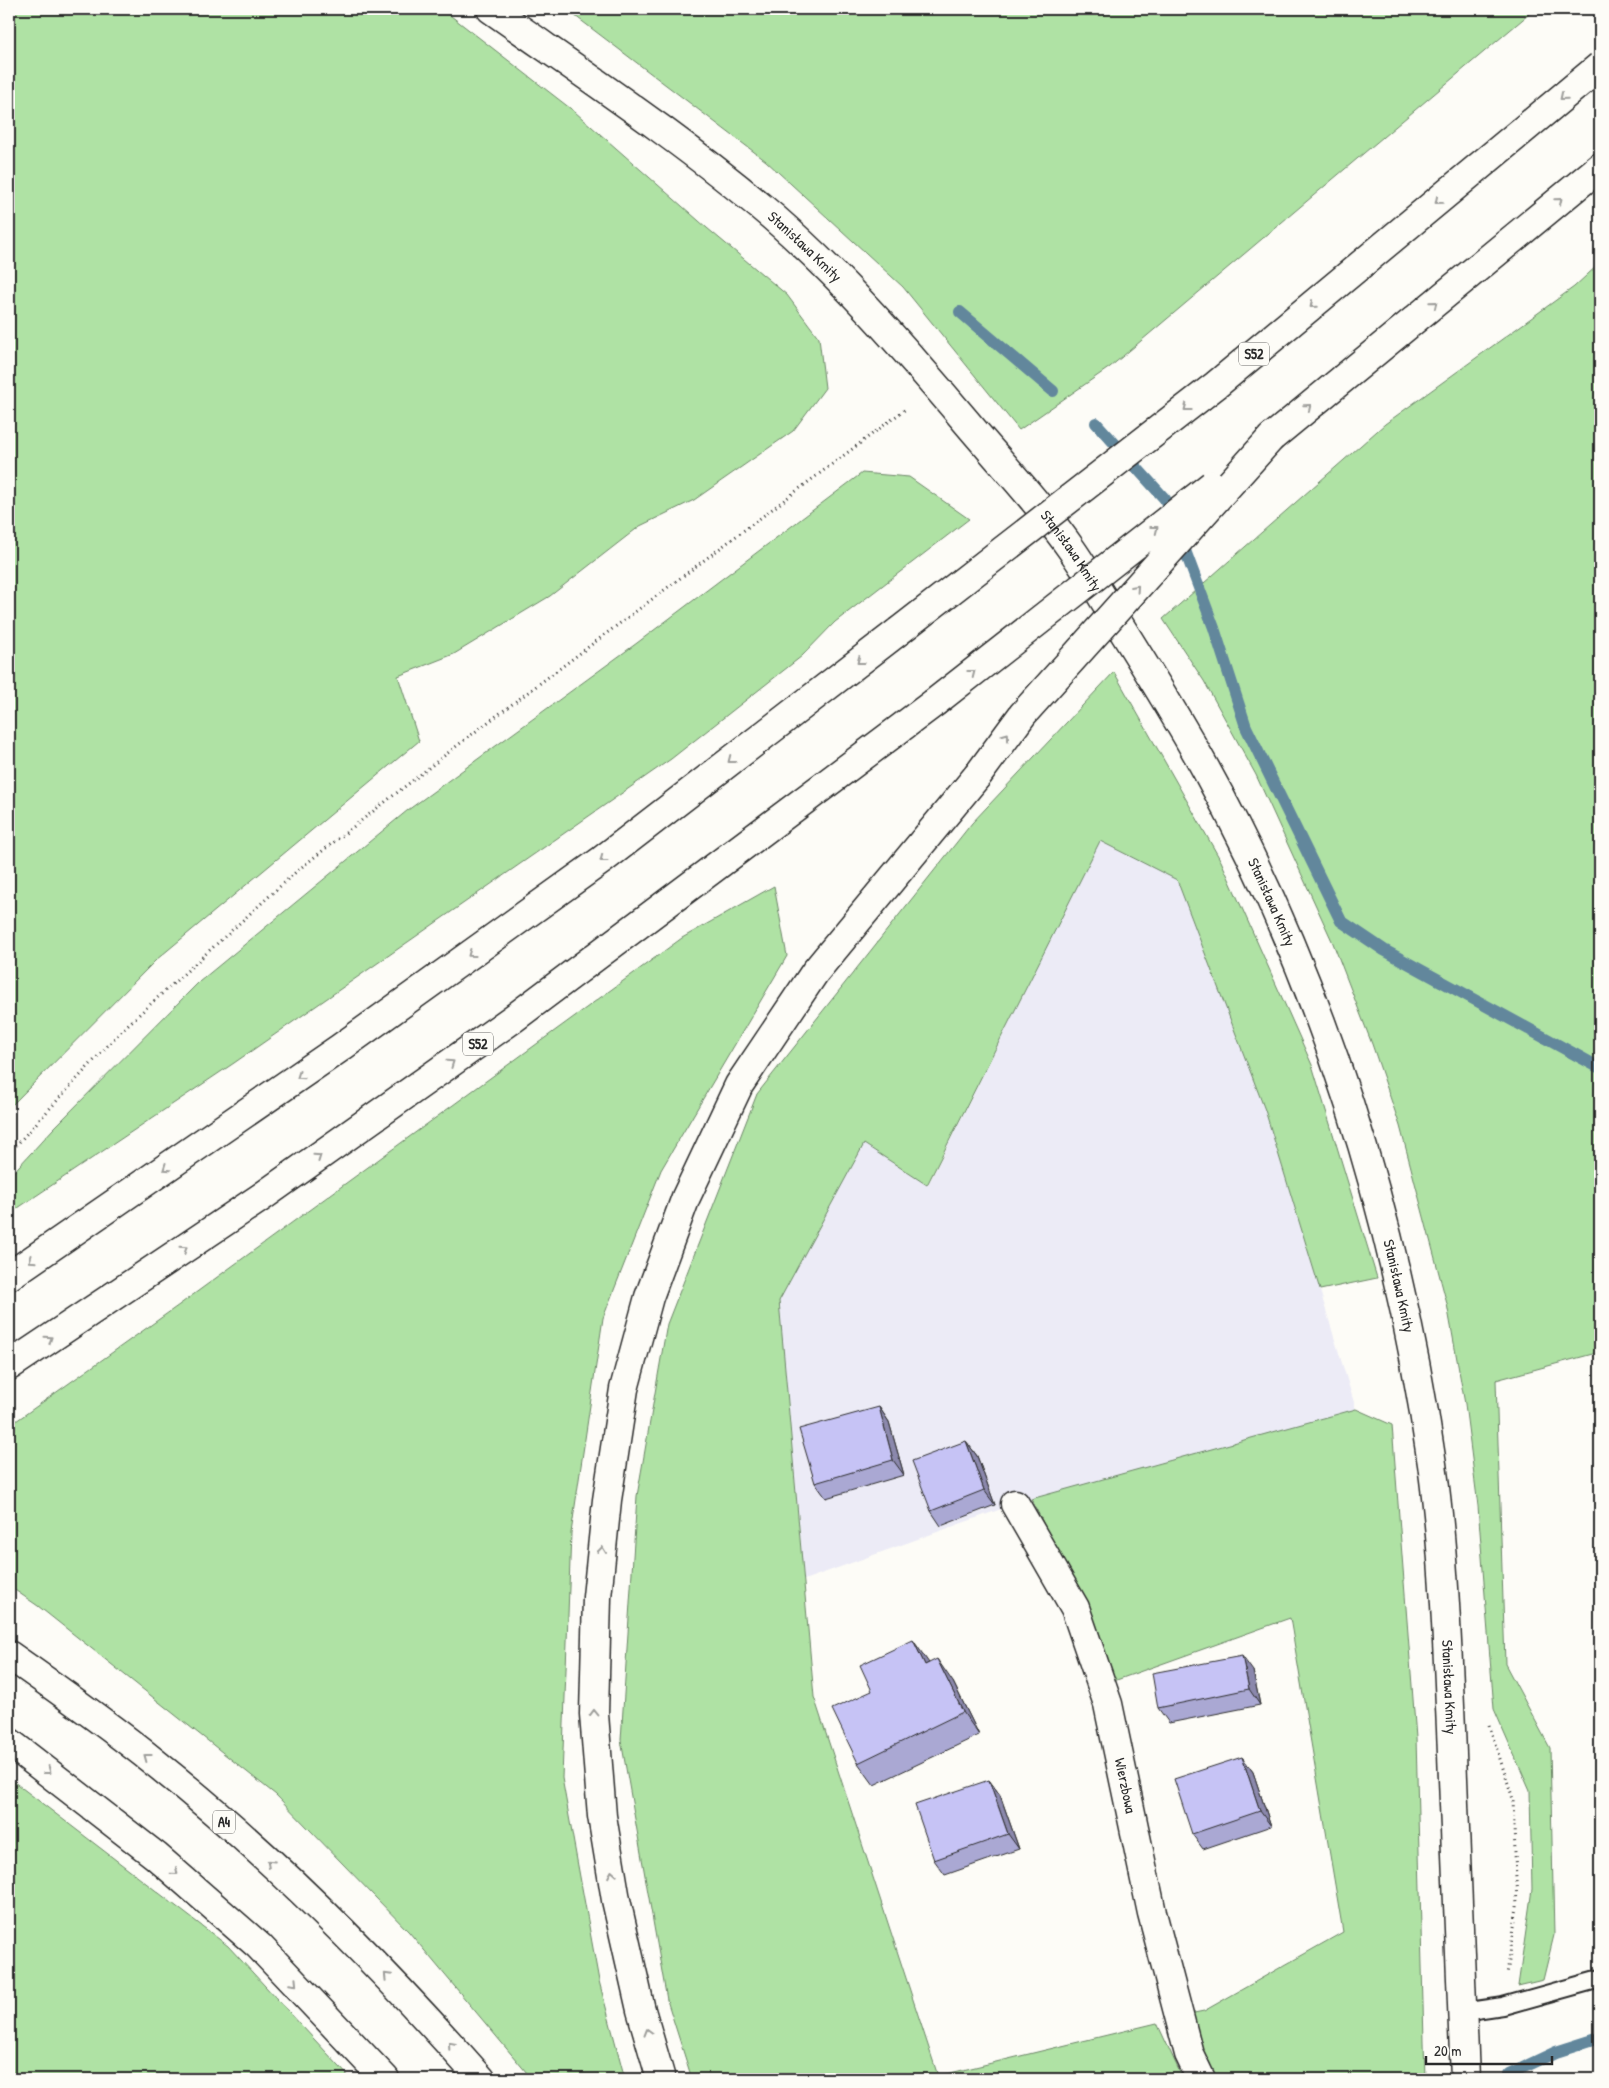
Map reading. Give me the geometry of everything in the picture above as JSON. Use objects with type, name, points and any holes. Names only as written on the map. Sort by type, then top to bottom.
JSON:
[{"type":"main road","name":"Stanisława Kmity","points":[[491,9],[639,114],[772,217],[860,301],[936,386],[1069,546],[1193,746],[1231,817],[1284,932],[1319,1020],[1350,1106],[1401,1289],[1414,1351],[1438,1512],[1447,1637],[1465,2079]]},
{"type":"main road","name":"S52","points":[[9,1276],[340,1048],[602,860],[1216,385],[1600,66]]},
{"type":"main road","name":"S52","points":[[9,1366],[260,1198],[514,1018],[934,703],[1271,438],[1600,167]]},
{"type":"main road","points":[[661,2079],[641,2010],[616,1900],[602,1816],[594,1714],[597,1596],[606,1500],[624,1389],[648,1297],[686,1197],[739,1085],[815,972],[978,776],[1023,714],[1271,438]]},
{"type":"main road","name":"Wierzbowa","points":[[1015,1504],[1075,1608],[1108,1704],[1152,1913],[1189,2054],[1201,2079]]},
{"type":"main road","name":"A4","points":[[9,1655],[159,1765],[257,1850],[351,1939],[421,2011],[481,2079]]},
{"type":"main road","points":[[9,1742],[156,1856],[258,1946],[385,2079]]},
{"type":"lane","points":[[1462,2012],[1503,2006],[1600,1979]]},
{"type":"path","points":[[9,1153],[122,1030],[298,870],[475,732],[936,386]]},
{"type":"path","points":[[1486,1718],[1514,1799],[1517,1907],[1503,2006]]},
{"type":"shaded area","points":[[1100,841],[1177,879],[1265,1110],[1356,1409],[1015,1504],[804,1580],[779,1301],[864,1144],[928,1185]]},
{"type":"green space","points":[[9,9],[442,9],[575,112],[707,228],[787,295],[819,338],[825,388],[793,431],[694,500],[640,526],[550,596],[454,654],[398,676],[419,741],[156,960],[9,1108]]},
{"type":"green space","points":[[566,9],[1535,9],[1110,367],[1019,430],[903,287],[766,161]]},
{"type":"green space","points":[[1600,263],[1600,1352],[1496,1380],[1505,1664],[1550,1748],[1554,1935],[1543,1980],[1518,1986],[1532,1889],[1530,1791],[1494,1709],[1478,1506],[1465,1404],[1447,1304],[1400,1126],[1372,1044],[1333,943],[1256,775],[1204,681],[1163,619],[1385,424],[1574,287]]},
{"type":"green space","points":[[862,473],[909,477],[969,519],[835,622],[802,656],[671,759],[234,1063],[9,1214],[9,1177],[53,1129],[199,982],[408,810],[637,643]]},
{"type":"green space","points":[[1114,672],[1221,861],[1312,1065],[1377,1278],[1320,1290],[1265,1110],[1177,880],[1100,841],[927,1185],[864,1144],[779,1301],[814,1697],[938,2076],[1157,2023],[1183,2079],[692,2079],[667,2000],[621,1740],[637,1496],[667,1324],[757,1094],[972,823]]},
{"type":"green space","points":[[774,886],[787,956],[661,1170],[603,1318],[571,1533],[562,1778],[599,1981],[625,2079],[532,2079],[409,1932],[276,1795],[38,1606],[9,1586],[9,1426],[179,1305],[682,938]]},
{"type":"green space","points":[[1356,1409],[1392,1425],[1416,1738],[1425,2079],[1210,2079],[1189,2014],[1204,2011],[1343,1932],[1290,1618],[1111,1682],[1082,1599],[1031,1499]]},
{"type":"green space","points":[[9,1778],[228,1946],[351,2079],[9,2079]]},
{"type":"building","points":[[879,1407],[893,1460],[815,1483],[799,1429]]},
{"type":"building","points":[[966,1441],[984,1490],[931,1511],[912,1461]]},
{"type":"building","points":[[913,1640],[925,1665],[937,1659],[963,1712],[858,1763],[832,1709],[872,1691],[860,1665]]},
{"type":"building","points":[[1242,1656],[1249,1689],[1158,1708],[1152,1673]]},
{"type":"building","points":[[1242,1757],[1260,1811],[1192,1834],[1174,1779]]},
{"type":"building","points":[[989,1780],[1008,1834],[934,1860],[915,1805]]},
{"type":"waterway","points":[[960,312],[1053,391]]},
{"type":"waterway","points":[[1096,423],[1165,499],[1173,519]]},
{"type":"waterway","points":[[1180,537],[1214,628],[1246,727],[1341,921],[1384,950],[1600,1068]]},
{"type":"waterway","points":[[1509,2074],[1556,2052],[1600,2038]]}]
